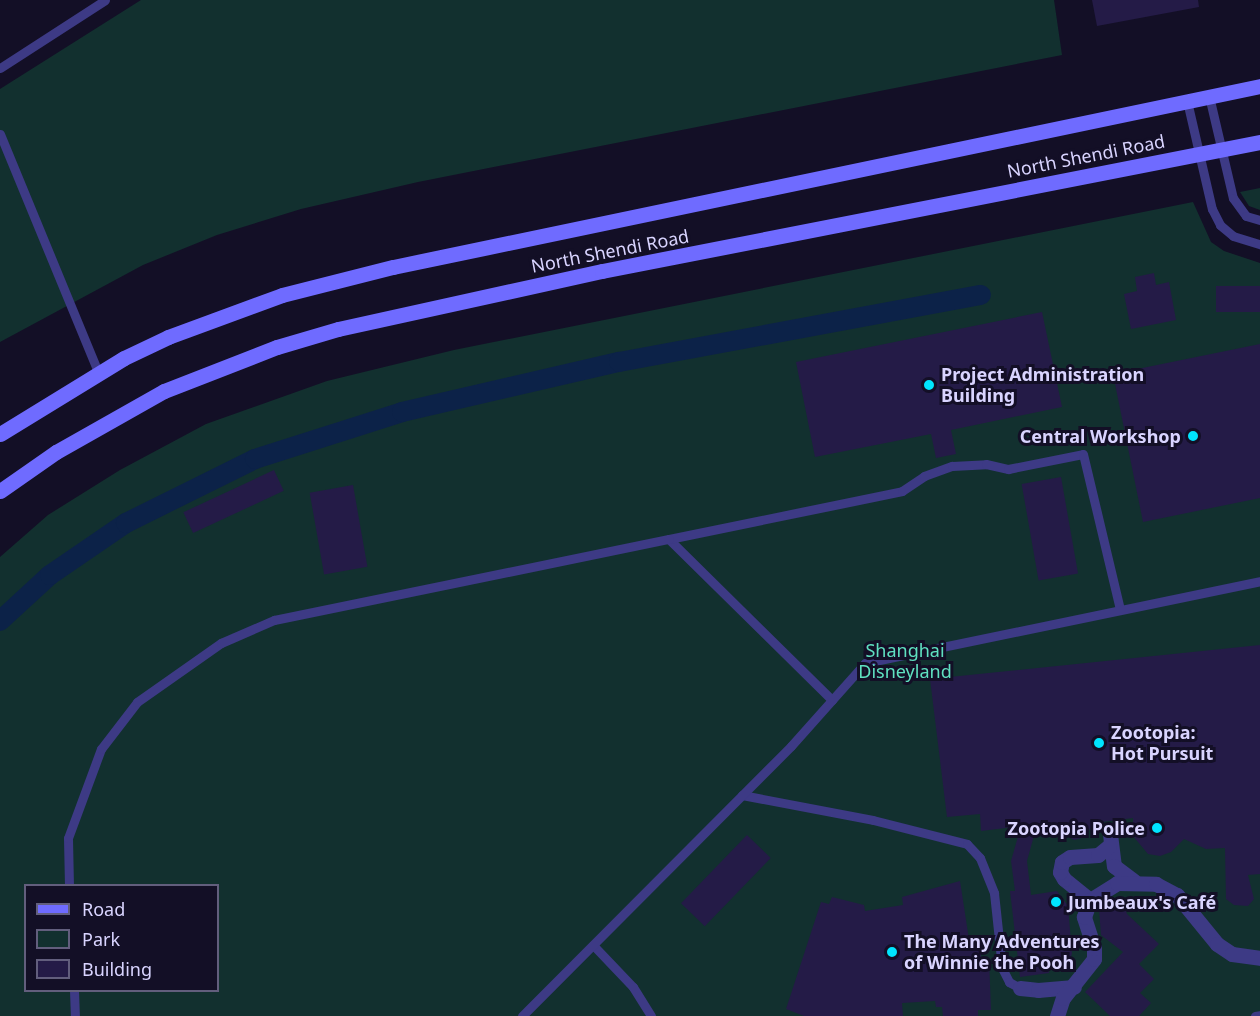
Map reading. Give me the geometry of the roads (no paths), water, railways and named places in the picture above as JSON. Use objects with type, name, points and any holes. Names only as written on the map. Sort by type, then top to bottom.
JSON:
[{"type":"street","name":"North Shendi Road","points":[[0,434],[98,372],[206,322],[338,279],[1260,86]]},
{"type":"street","name":"North Shendi Road","points":[[0,491],[56,452],[164,391],[277,347],[339,328],[602,271],[1260,142]]},
{"type":"street","points":[[1090,900],[1064,879],[1060,872],[1062,862],[1070,857],[1098,855],[1109,840],[1114,866],[1134,881]]},
{"type":"street","points":[[1057,1016],[1063,998],[1094,959],[1094,948],[1084,916],[1090,900],[1101,890],[1134,881],[1156,884],[1177,895],[1202,930],[1232,954],[1260,958]]},
{"type":"street","points":[[1020,988],[1038,990],[1074,987]]},
{"type":"lane","points":[[0,68],[105,0]]},
{"type":"lane","points":[[1209,96],[1238,208],[1246,216],[1260,220]]},
{"type":"lane","points":[[1187,101],[1212,209],[1220,225],[1233,237],[1260,244]]},
{"type":"lane","points":[[0,134],[98,372]]},
{"type":"lane","points":[[69,884],[68,838],[102,749],[137,702],[221,644],[274,620],[902,491],[924,476],[952,466],[986,464],[1008,470],[1083,454],[1120,609]]},
{"type":"lane","points":[[669,539],[832,700]]},
{"type":"lane","points":[[522,1016],[742,795],[865,663],[1260,581]]},
{"type":"lane","points":[[742,795],[884,822],[967,844],[980,858],[994,893],[1002,968],[1009,982],[1020,988]]},
{"type":"lane","points":[[593,945],[633,987],[651,1016]]},
{"type":"lane","points":[[74,992],[75,1016]]},
{"type":"lane","points":[[1255,1016],[1260,1015]]},
{"type":"waterway","points":[[0,621],[50,575],[126,523],[255,459],[402,412],[619,362],[981,295]]},
{"type":"place","name":"Project Administration Building","points":[[929,385]]},
{"type":"place","name":"Central Workshop","points":[[1193,436]]},
{"type":"place","name":"Zootopia: Hot Pursuit","points":[[1099,743]]},
{"type":"place","name":"Zootopia Police","points":[[1157,828]]},
{"type":"place","name":"Jumbeaux's Café","points":[[1056,902]]},
{"type":"place","name":"The Many Adventures of Winnie the Pooh","points":[[892,952]]},
{"type":"park label","name":"Shanghai Disneyland","points":[[905,661]]}]
